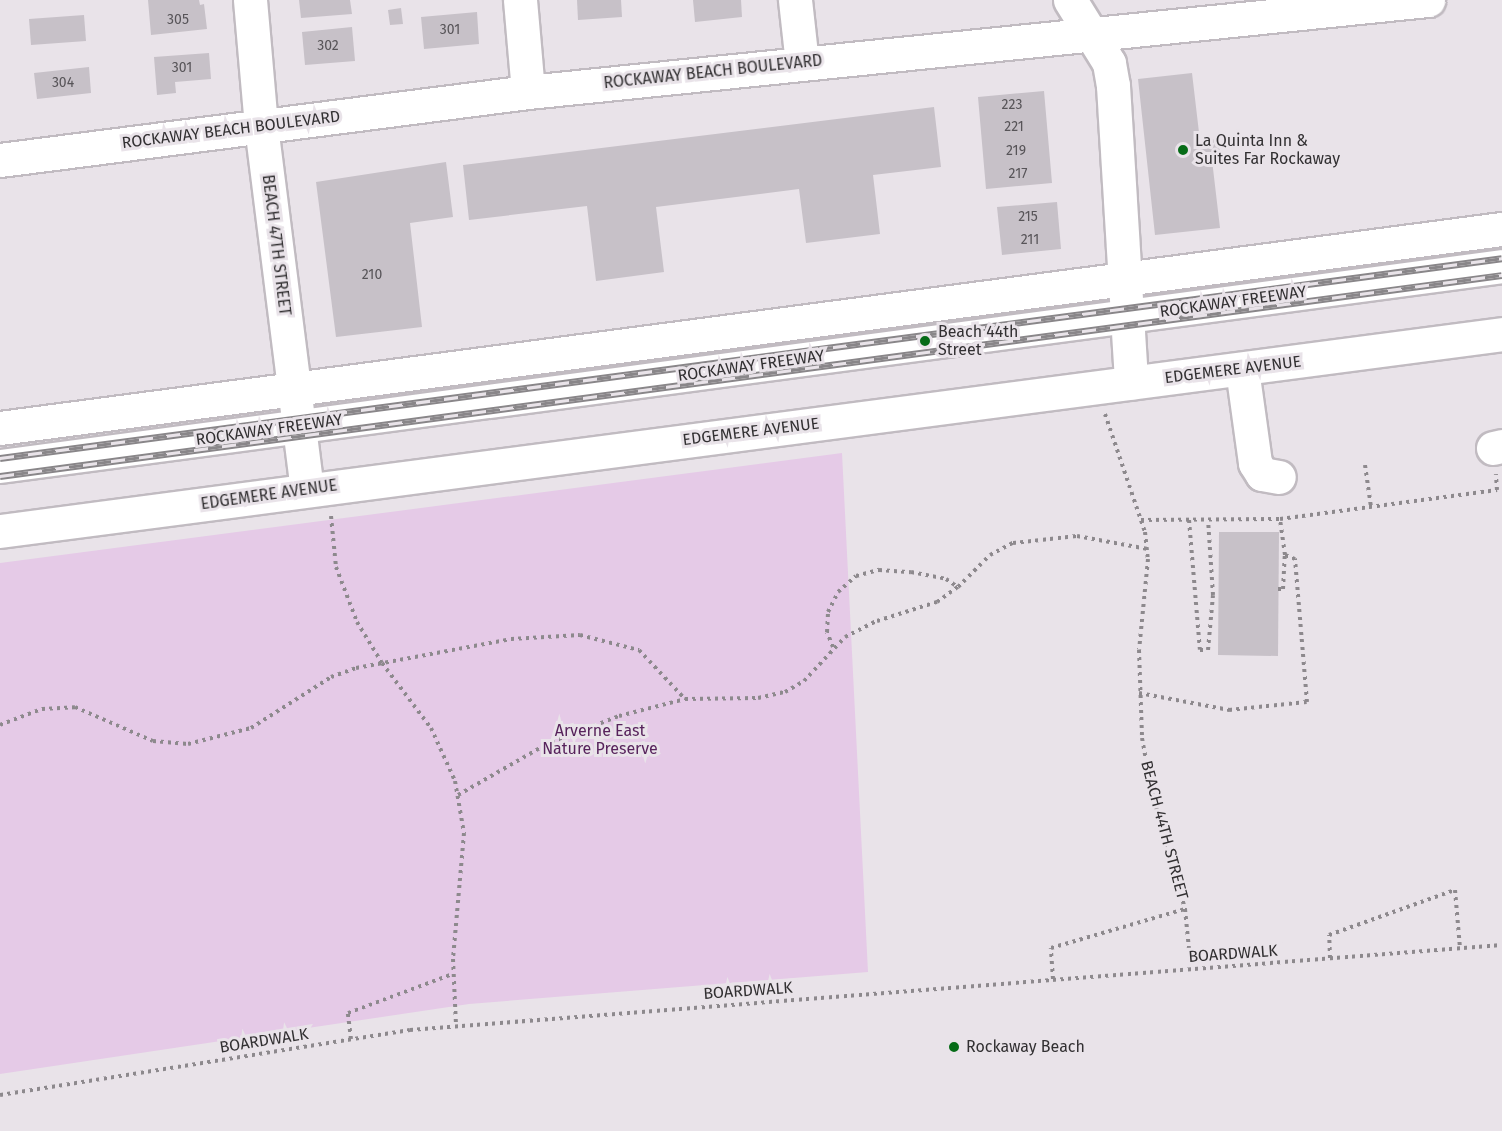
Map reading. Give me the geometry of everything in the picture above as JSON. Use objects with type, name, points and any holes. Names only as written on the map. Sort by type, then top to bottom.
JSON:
[{"type":"street","name":"BEACH 47TH STREET","points":[[250,0],[261,126],[307,490]]},
{"type":"street","points":[[519,0],[528,92]]},
{"type":"street","points":[[795,0],[802,63]]},
{"type":"street","points":[[1070,0],[1109,63],[1113,86],[1131,382]]},
{"type":"street","name":"ROCKAWAY BEACH BOULEVARD","points":[[0,160],[528,92],[1090,35],[1378,3],[1428,0]]},
{"type":"street","points":[[0,428],[1502,229]]},
{"type":"street","name":"ROCKAWAY FREEWAY","points":[[0,466],[1502,266]]},
{"type":"street","name":"EDGEMERE AVENUE","points":[[0,531],[1502,334]]},
{"type":"street","points":[[1242,369],[1255,463],[1262,474],[1279,477]]},
{"type":"path","name":"BEACH 44TH STREET","points":[[1104,410],[1141,520],[1148,549],[1139,693],[1152,793],[1185,909],[1191,969]]},
{"type":"path","points":[[1141,520],[1281,519],[1497,490],[1497,447]]},
{"type":"path","points":[[1365,465],[1371,507]]},
{"type":"path","points":[[331,512],[332,545],[341,583],[357,622],[382,663],[431,728],[458,795],[464,851],[453,974],[456,1026]]},
{"type":"path","points":[[1278,590],[1283,590],[1285,555],[1281,519]]},
{"type":"path","points":[[1189,520],[1200,650],[1208,650],[1216,587],[1208,520]]},
{"type":"path","points":[[458,795],[498,769],[568,735],[618,716],[685,699],[758,698],[785,692],[804,681],[833,646],[860,627],[924,607],[958,587],[990,555],[1025,540],[1077,536],[1148,549]]},
{"type":"path","points":[[1139,693],[1229,710],[1307,702],[1295,559],[1285,555]]},
{"type":"path","points":[[833,646],[827,632],[828,612],[838,592],[856,576],[879,570],[911,572],[946,579],[958,587]]},
{"type":"path","points":[[0,725],[42,709],[75,707],[153,741],[196,742],[251,728],[331,677],[382,663],[511,639],[591,635],[639,650],[685,699]]},
{"type":"path","points":[[1330,958],[1329,935],[1455,890],[1460,948]]},
{"type":"path","points":[[1053,979],[1050,948],[1185,909]]},
{"type":"path","name":"BOARDWALK","points":[[0,1095],[351,1039],[456,1026],[1502,945]]},
{"type":"path","points":[[351,1039],[348,1013],[453,974]]},
{"type":"green space","name":"Arverne East Nature Preserve","points":[[842,453],[868,972],[469,1004],[0,1074],[0,563]]},
{"type":"building","points":[[148,0],[199,0],[200,5],[204,4],[207,29],[151,35]]},
{"type":"building","points":[[299,0],[350,0],[352,14],[301,18]]},
{"type":"building","points":[[577,0],[621,0],[622,17],[578,20]]},
{"type":"building","points":[[693,0],[741,0],[742,17],[695,22]]},
{"type":"building","points":[[401,8],[403,24],[390,25],[388,10]]},
{"type":"building","points":[[477,12],[479,44],[424,49],[421,17]]},
{"type":"building","points":[[84,15],[86,41],[31,45],[29,19]]},
{"type":"building","points":[[352,27],[355,61],[305,65],[302,32]]},
{"type":"building","points":[[209,53],[211,79],[175,82],[176,93],[157,95],[154,57]]},
{"type":"building","points":[[89,67],[91,93],[37,99],[34,73]]},
{"type":"building","name":"La Quinta Inn & Suites Far Rockaway","points":[[1192,73],[1200,141],[1218,139],[1221,159],[1212,160],[1220,228],[1155,235],[1138,79]]},
{"type":"building","points":[[1044,91],[1052,183],[986,189],[978,97]]},
{"type":"building","points":[[934,107],[941,167],[873,175],[880,234],[806,243],[799,189],[656,207],[664,272],[596,281],[587,206],[469,220],[463,165]]},
{"type":"building","points":[[446,162],[453,217],[410,223],[422,327],[336,337],[316,182]]},
{"type":"building","points":[[1057,202],[1061,249],[1002,255],[997,207]]},
{"type":"building","points":[[1219,532],[1279,532],[1278,656],[1218,655]]},
{"type":"railway","points":[[0,458],[1502,258]]},
{"type":"railway","points":[[0,476],[1502,275]]},
{"type":"place","name":"La Quinta Inn & Suites Far Rockaway","points":[[1183,150]]},
{"type":"place","name":"Beach 44th Street","points":[[925,341]]},
{"type":"place","name":"Rockaway Beach","points":[[954,1047]]}]
